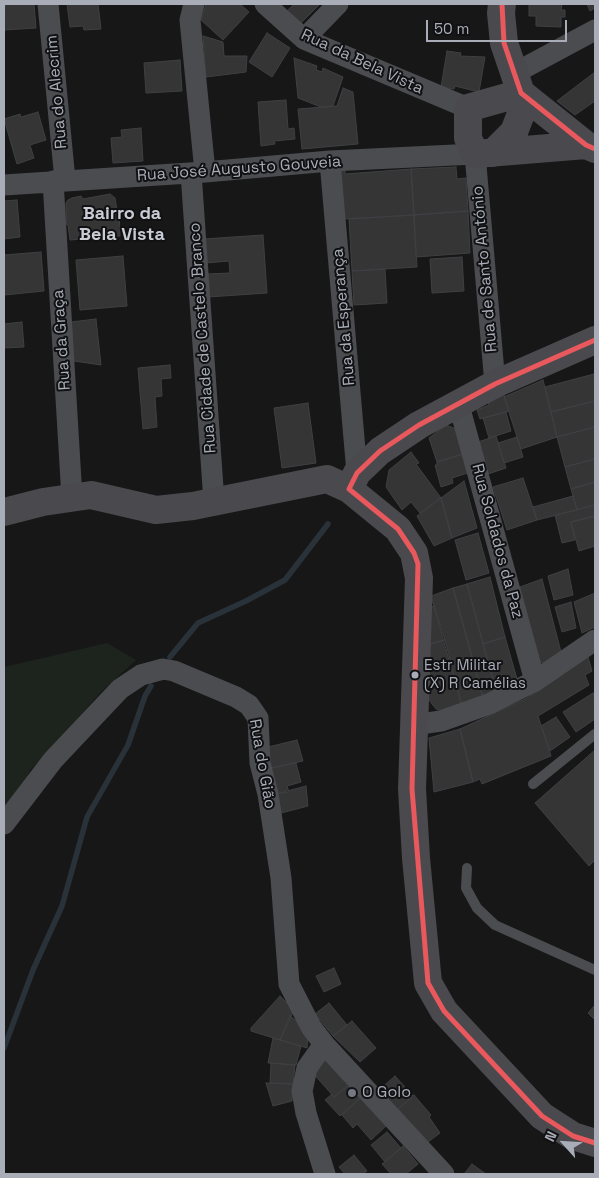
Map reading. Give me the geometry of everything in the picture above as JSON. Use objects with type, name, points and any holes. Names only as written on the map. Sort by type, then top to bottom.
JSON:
[{"type":"street","name":"Rua do Alecrim","points":[[48,4],[59,181]]},
{"type":"street","name":"Rua Cidade de Castelo Branco","points":[[194,4],[190,20],[214,502]]},
{"type":"street","name":"Rua da Bela Vista","points":[[265,4],[304,39],[468,108]]},
{"type":"street","points":[[304,39],[338,4]]},
{"type":"street","points":[[484,153],[514,132],[522,111],[517,83],[504,43],[502,4]]},
{"type":"street","points":[[590,147],[484,153],[468,138],[468,108],[517,83],[595,30]]},
{"type":"street","points":[[517,83],[590,147]]},
{"type":"street","name":"Rua José Augusto Gouveia","points":[[4,185],[198,173],[330,161],[484,153]]},
{"type":"street","name":"Rua de Santo António","points":[[484,153],[494,384]]},
{"type":"street","name":"Rua da Esperança","points":[[330,161],[353,481]]},
{"type":"street","name":"Rua da Graça","points":[[59,181],[72,498]]},
{"type":"street","points":[[353,481],[380,451],[458,402],[494,384],[595,340]]},
{"type":"street","name":"Rua Soldados da Paz","points":[[458,402],[535,681]]},
{"type":"street","points":[[4,512],[42,502],[91,495],[156,510],[214,502],[327,479],[353,481],[398,529],[414,553],[418,564],[412,789],[416,858],[428,983],[444,1011],[542,1116],[573,1136],[595,1143]]},
{"type":"street","points":[[413,725],[441,721],[489,704],[535,681],[595,640]]},
{"type":"street","name":"Rua do Gião","points":[[4,824],[53,760],[120,689],[141,675],[163,669],[174,671],[236,697],[249,705],[258,718],[260,763],[268,794],[281,878],[289,984],[311,1027],[324,1044],[444,1174]]},
{"type":"street","points":[[324,1044],[307,1068],[302,1091],[306,1113],[325,1174]]},
{"type":"lane","points":[[533,784],[595,734]]},
{"type":"lane","points":[[467,868],[466,888],[477,908],[495,925],[595,970]]},
{"type":"shaded area","points":[[107,643],[136,660],[99,694],[52,749],[31,769],[19,793],[4,811],[4,667]]},
{"type":"building","points":[[5,4],[34,4],[36,28],[4,30]]},
{"type":"building","points":[[67,4],[98,4],[101,29],[84,30],[83,26],[70,27]]},
{"type":"building","points":[[206,4],[240,4],[249,12],[223,40],[201,20]]},
{"type":"building","points":[[294,4],[320,4],[300,24],[286,12]]},
{"type":"building","points":[[529,4],[562,4],[561,10],[565,10],[565,17],[561,17],[561,27],[536,26],[536,16],[529,16]]},
{"type":"building","points":[[587,4],[595,4],[595,8],[590,11]]},
{"type":"building","points":[[267,33],[290,48],[272,77],[249,62]]},
{"type":"building","points":[[203,36],[223,42],[224,56],[247,56],[246,72],[206,77]]},
{"type":"building","points":[[447,51],[461,53],[460,56],[485,57],[479,92],[455,86],[454,89],[441,87]]},
{"type":"building","points":[[294,58],[317,66],[316,70],[322,72],[323,68],[343,77],[333,106],[321,107],[298,98]]},
{"type":"building","points":[[180,60],[182,91],[146,93],[144,63]]},
{"type":"building","points":[[595,72],[595,101],[575,115],[557,101]]},
{"type":"building","points":[[343,88],[353,92],[358,144],[302,149],[298,109],[337,106]]},
{"type":"building","points":[[286,100],[288,129],[294,128],[295,139],[274,141],[275,144],[261,146],[258,102]]},
{"type":"building","points":[[38,112],[46,140],[30,145],[34,158],[17,164],[4,119],[20,114],[21,117]]},
{"type":"building","points":[[141,128],[143,161],[113,163],[111,138],[122,137],[121,130]]},
{"type":"building","points":[[456,167],[457,179],[466,178],[468,211],[414,215],[411,169]]},
{"type":"building","points":[[411,169],[414,215],[344,219],[341,170],[345,170],[345,174]]},
{"type":"building","points":[[110,194],[115,198],[117,210],[119,210],[120,236],[70,240],[68,225],[66,224],[66,203],[68,200],[81,196],[83,199]]},
{"type":"building","points":[[17,200],[20,237],[4,239],[4,201]]},
{"type":"building","points":[[468,211],[470,253],[416,257],[414,215]]},
{"type":"building","points":[[414,215],[417,267],[352,271],[349,219]]},
{"type":"building","points":[[263,235],[267,293],[208,297],[207,274],[230,273],[229,261],[206,263],[204,239]]},
{"type":"building","points":[[41,252],[44,291],[4,295],[4,255]]},
{"type":"building","points":[[123,256],[127,306],[80,310],[76,260]]},
{"type":"building","points":[[462,257],[464,291],[432,293],[430,259]]},
{"type":"building","points":[[385,269],[387,303],[354,305],[352,271]]},
{"type":"building","points":[[96,319],[101,365],[74,361],[71,322]]},
{"type":"building","points":[[22,322],[24,347],[4,348],[4,324]]},
{"type":"building","points":[[170,365],[171,378],[161,379],[162,396],[155,397],[157,427],[143,429],[138,368]]},
{"type":"building","points":[[594,374],[595,401],[551,412],[545,387]]},
{"type":"building","points":[[543,380],[557,437],[521,449],[504,397]]},
{"type":"building","points":[[504,395],[509,411],[480,419],[477,410],[489,405],[488,402]]},
{"type":"building","points":[[595,401],[595,427],[557,437],[551,412]]},
{"type":"building","points":[[308,403],[316,463],[282,468],[274,408]]},
{"type":"building","points":[[506,412],[511,431],[489,438],[483,418]]},
{"type":"building","points":[[446,425],[456,429],[466,453],[437,462],[429,438]]},
{"type":"building","points":[[595,427],[595,459],[565,467],[557,437]]},
{"type":"building","points":[[496,436],[506,468],[488,474],[478,442]]},
{"type":"building","points":[[517,437],[523,457],[504,463],[498,443]]},
{"type":"building","points":[[411,452],[419,463],[416,464],[441,498],[420,513],[411,502],[402,510],[386,487],[389,470]]},
{"type":"building","points":[[466,453],[471,472],[452,478],[453,483],[441,487],[435,465],[437,465],[437,462]]},
{"type":"building","points":[[595,459],[595,482],[571,489],[565,467]]},
{"type":"building","points":[[523,478],[537,520],[507,530],[493,487]]},
{"type":"building","points":[[464,481],[477,528],[452,538],[441,498]]},
{"type":"building","points":[[595,482],[595,505],[577,510],[571,489]]},
{"type":"building","points":[[573,496],[577,510],[537,520],[533,507]]},
{"type":"building","points":[[441,498],[452,538],[434,546],[417,516]]},
{"type":"building","points":[[595,505],[595,516],[571,522],[575,540],[562,543],[555,515]]},
{"type":"building","points":[[595,516],[595,546],[579,551],[571,522]]},
{"type":"building","points":[[478,533],[489,573],[466,580],[455,540]]},
{"type":"building","points":[[568,569],[573,595],[554,600],[548,576]]},
{"type":"building","points":[[490,577],[505,637],[483,644],[467,584]]},
{"type":"building","points":[[542,579],[561,652],[545,663],[540,662],[520,587]]},
{"type":"building","points":[[467,584],[496,691],[483,697],[453,588]]},
{"type":"building","points":[[453,588],[483,697],[462,706],[431,596]]},
{"type":"building","points":[[595,593],[595,627],[582,633],[574,602]]},
{"type":"building","points":[[571,602],[576,628],[562,632],[555,607]]},
{"type":"building","points":[[434,606],[445,640],[430,644],[431,607]]},
{"type":"building","points":[[505,637],[517,679],[496,691],[483,644]]},
{"type":"building","points":[[445,640],[462,706],[443,711],[436,709],[429,700],[430,644]]},
{"type":"building","points":[[588,657],[592,671],[585,675],[589,685],[538,716],[551,756],[482,784],[480,779],[473,782],[460,729],[527,698]]},
{"type":"building","points":[[593,693],[595,719],[576,732],[563,712]]},
{"type":"building","points":[[556,717],[570,737],[550,751],[541,726]]},
{"type":"building","points":[[460,729],[473,782],[434,792],[429,738]]},
{"type":"building","points":[[297,740],[303,761],[271,768],[264,748]]},
{"type":"building","points":[[595,750],[595,860],[589,866],[535,803]]},
{"type":"building","points":[[296,763],[301,782],[287,786],[289,792],[276,794],[271,768]]},
{"type":"building","points":[[306,786],[308,806],[281,813],[276,794]]},
{"type":"building","points":[[334,968],[341,984],[324,992],[316,976]]},
{"type":"building","points":[[280,996],[294,1010],[280,1040],[251,1031],[251,1028]]},
{"type":"building","points":[[329,1003],[347,1025],[333,1036],[315,1014]]},
{"type":"building","points":[[595,1005],[595,1020],[588,1013]]},
{"type":"building","points":[[290,1016],[306,1028],[308,1036],[307,1048],[280,1040]]},
{"type":"building","points":[[352,1021],[376,1048],[360,1062],[333,1036]]},
{"type":"building","points":[[273,1038],[301,1046],[296,1065],[268,1063]]},
{"type":"building","points":[[325,1060],[348,1086],[334,1097],[312,1072]]},
{"type":"building","points":[[271,1063],[295,1065],[293,1084],[270,1083]]},
{"type":"building","points":[[395,1076],[413,1096],[395,1112],[377,1092]]},
{"type":"building","points":[[266,1083],[293,1084],[292,1101],[273,1106]]},
{"type":"building","points":[[351,1083],[362,1096],[340,1116],[325,1100],[332,1094],[334,1097]]},
{"type":"building","points":[[414,1095],[431,1115],[429,1117],[440,1133],[428,1142],[398,1109]]},
{"type":"building","points":[[362,1096],[387,1125],[371,1140],[357,1124],[353,1128],[342,1115]]},
{"type":"building","points":[[387,1132],[401,1148],[385,1162],[371,1145]]},
{"type":"building","points":[[403,1146],[418,1164],[406,1174],[391,1174],[382,1164]]},
{"type":"building","points":[[354,1155],[367,1171],[362,1174],[345,1174],[339,1167]]},
{"type":"building","points":[[472,1164],[486,1174],[464,1174]]},
{"type":"waterway","points":[[170,657],[198,623],[246,601],[285,580],[328,524]]},
{"type":"waterway","points":[[4,1048],[33,970],[62,906],[87,817],[128,745],[145,696],[151,686]]},
{"type":"transit line","points":[[502,4],[504,43],[521,93],[586,145],[595,149]]},
{"type":"transit line","points":[[595,340],[495,384],[419,425],[380,451],[357,473],[349,489],[398,529],[414,553],[418,564],[412,789],[428,983],[444,1011],[542,1116],[573,1136],[595,1143]]},
{"type":"place","name":"Estr Militar (X) R Camélias","points":[[415,675]]},
{"type":"place","name":"O Golo","points":[[352,1093]]},
{"type":"district","name":"Bairro da Bela Vista","points":[[122,224]]}]
